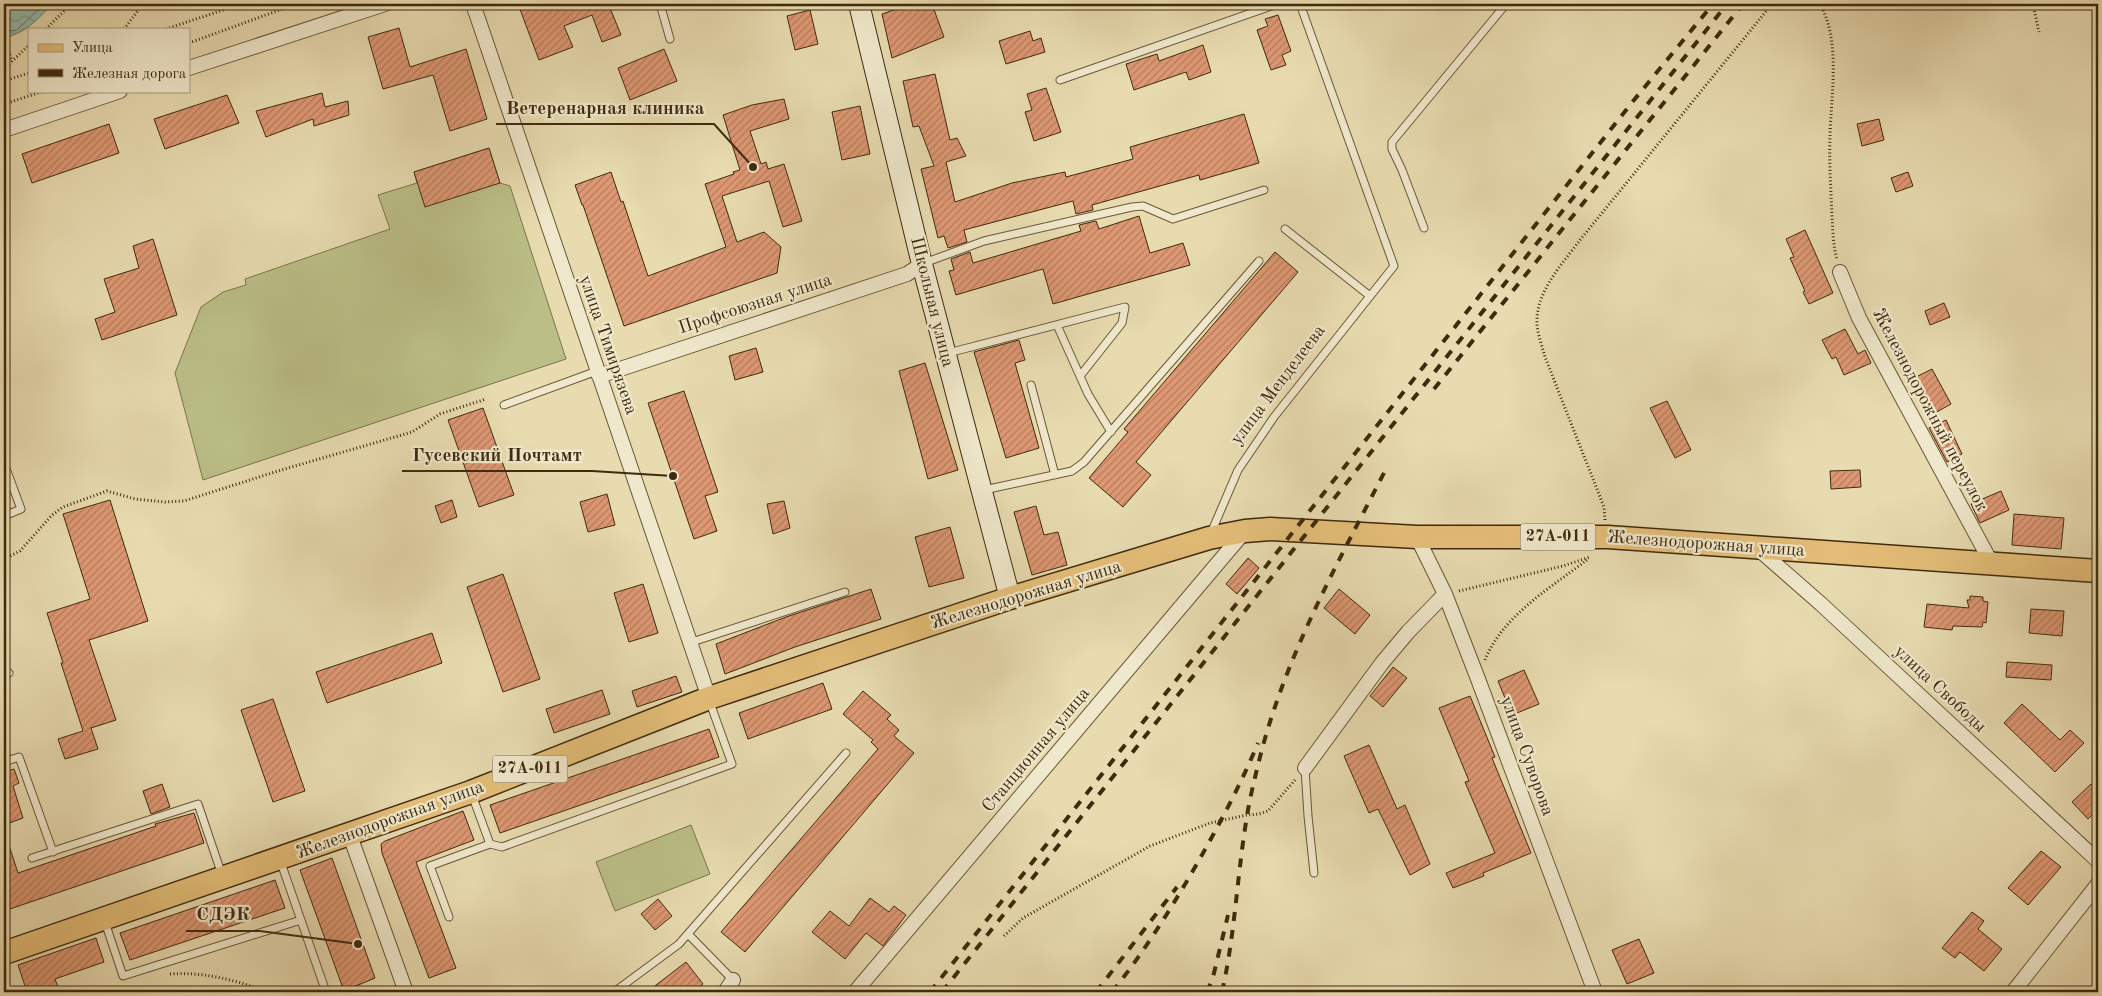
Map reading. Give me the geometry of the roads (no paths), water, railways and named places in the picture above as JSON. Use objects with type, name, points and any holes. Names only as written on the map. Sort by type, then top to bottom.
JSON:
[{"type":"main road","name":"Школьная улица","points":[[859,4],[922,264],[1010,598]]},
{"type":"main road","name":"Железнодорожная улица","points":[[4,953],[471,792],[709,698],[1010,598],[1209,538],[1245,531],[1270,529],[1417,537],[1608,537],[2098,571]]},
{"type":"street","points":[[190,68],[355,8],[386,4]]},
{"type":"street","name":"улица Тимирязева","points":[[473,4],[709,698]]},
{"type":"street","points":[[4,130],[117,92]]},
{"type":"street","name":"Профсоюзная улица","points":[[598,374],[907,274],[922,264]]},
{"type":"street","name":"Железнодорожный переулок","points":[[1840,272],[1859,318],[1992,564]]},
{"type":"street","name":"Станционная улица","points":[[855,992],[1245,531]]},
{"type":"street","name":"улица Суворова","points":[[1417,537],[1445,594],[1595,992]]},
{"type":"street","name":"улица Свободы","points":[[1755,547],[1821,604],[2098,861]]},
{"type":"street","points":[[1305,768],[1382,663],[1408,632],[1445,594]]},
{"type":"street","points":[[349,833],[403,991]]},
{"type":"street","points":[[2013,992],[2098,884]]},
{"type":"street","points":[[725,992],[733,980]]},
{"type":"lane","points":[[660,4],[670,39]]},
{"type":"lane","points":[[1060,80],[1277,4]]},
{"type":"lane","name":"улица Менделеева","points":[[1209,538],[1225,496],[1248,455],[1274,417],[1394,266],[1300,4]]},
{"type":"lane","points":[[1424,228],[1392,149],[1392,142],[1506,4]]},
{"type":"lane","points":[[922,264],[984,241],[1132,207],[1143,206],[1173,218],[1264,190]]},
{"type":"lane","points":[[1285,229],[1370,296]]},
{"type":"lane","points":[[981,491],[1072,471],[1084,462],[1259,261]]},
{"type":"lane","points":[[945,353],[1125,307],[1122,323],[1080,376]]},
{"type":"lane","points":[[1057,325],[1080,376],[1111,432]]},
{"type":"lane","points":[[504,405],[598,374]]},
{"type":"lane","points":[[1030,385],[1056,475]]},
{"type":"lane","points":[[4,463],[20,510],[4,516]]},
{"type":"lane","points":[[690,643],[844,592]]},
{"type":"lane","points":[[449,916],[430,866],[490,844],[502,847],[732,764],[709,698]]},
{"type":"lane","points":[[4,749],[6,762],[19,757],[53,852]]},
{"type":"lane","points":[[614,992],[680,944],[846,753]]},
{"type":"lane","points":[[1305,768],[1314,873]]},
{"type":"lane","points":[[471,792],[490,844]]},
{"type":"lane","points":[[32,858],[198,804],[223,879]]},
{"type":"lane","points":[[280,859],[326,992]]},
{"type":"lane","points":[[104,919],[123,976],[301,920]]},
{"type":"lane","points":[[688,934],[733,980]]},
{"type":"water","points":[[4,4],[51,4],[30,26],[4,38]]},
{"type":"railway","points":[[930,992],[1634,100],[1713,4]]},
{"type":"railway","points":[[942,992],[1727,4]]},
{"type":"railway","points":[[1434,389],[1743,4]]},
{"type":"railway","points":[[1222,992],[1230,949],[1248,809],[1271,719],[1284,681],[1315,609],[1387,467]]},
{"type":"railway","points":[[1112,992],[1147,945],[1188,879],[1230,803],[1258,743]]},
{"type":"railway","points":[[1096,992],[1177,887]]},
{"type":"railway","points":[[1207,992],[1213,977],[1228,915]]},
{"type":"place","name":"Ветеренарная клиника","points":[[753,167]]},
{"type":"place","name":"Гусевский Почтамт","points":[[673,476]]},
{"type":"place","name":"СДЭК","points":[[358,944]]}]
